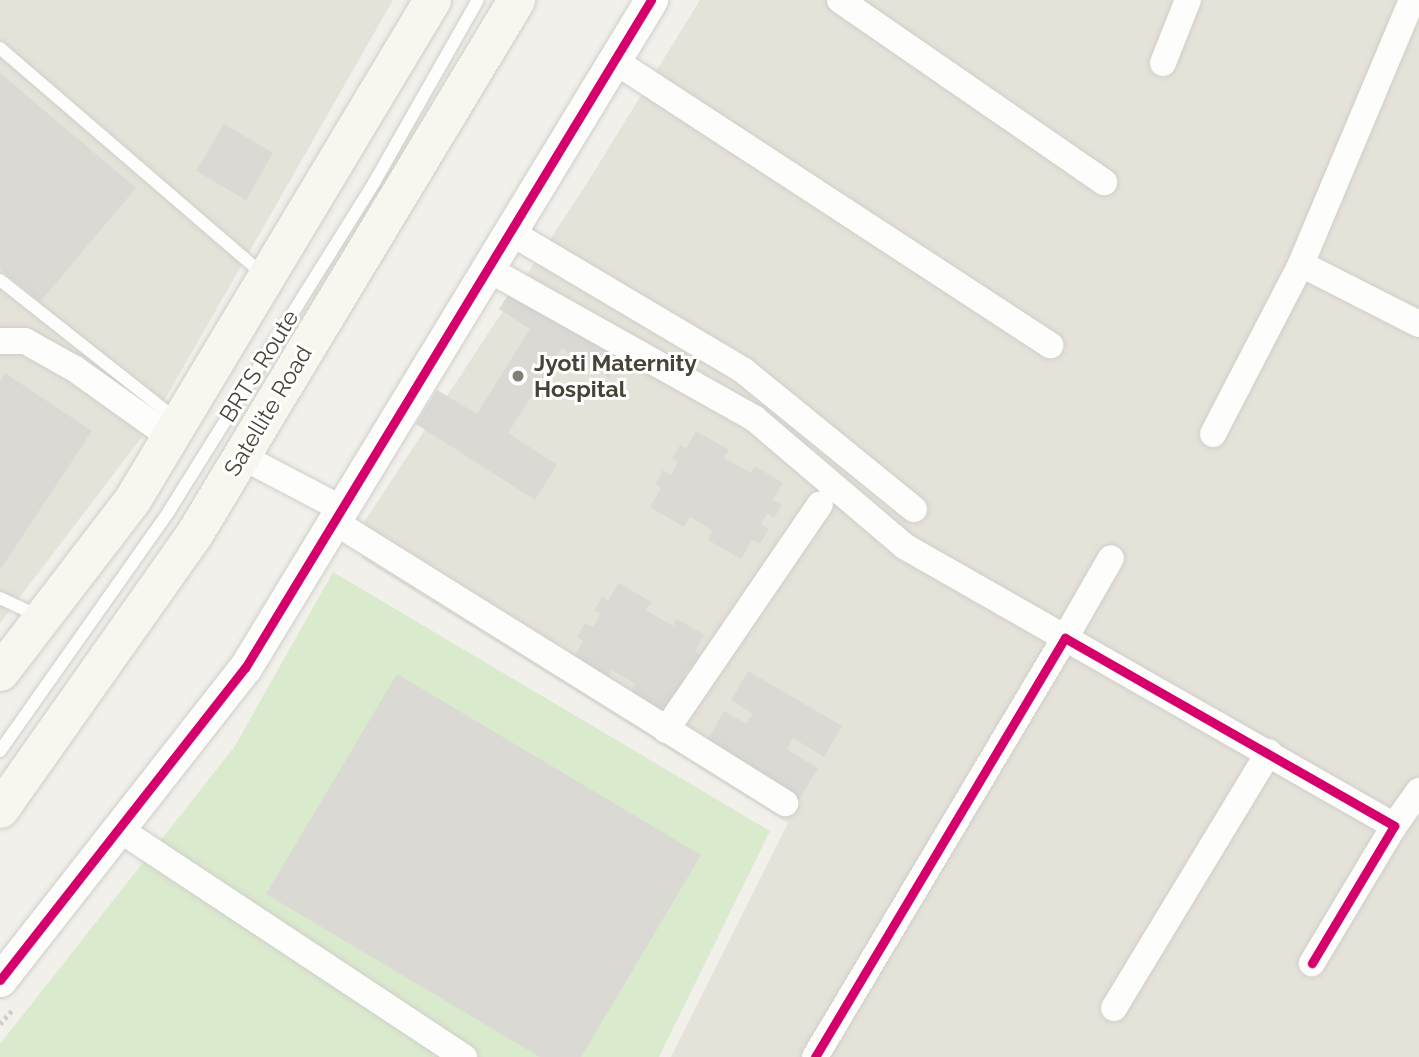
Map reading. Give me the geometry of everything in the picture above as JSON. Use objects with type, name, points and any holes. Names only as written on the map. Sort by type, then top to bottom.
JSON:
[{"type":"main road","points":[[0,672],[39,616],[132,499],[432,0]]},
{"type":"main road","name":"Satellite Road","points":[[0,809],[194,534],[516,0]]},
{"type":"street","points":[[0,980],[245,668],[490,270],[651,0]]},
{"type":"street","points":[[840,0],[1104,182]]},
{"type":"street","points":[[1163,63],[1188,0]]},
{"type":"street","points":[[1213,434],[1301,264],[1412,0]]},
{"type":"street","points":[[615,61],[1050,345]]},
{"type":"street","points":[[512,233],[744,371],[914,509]]},
{"type":"street","points":[[1301,264],[1419,324]]},
{"type":"street","points":[[490,270],[755,419],[904,546],[1269,752],[1394,826]]},
{"type":"street","points":[[0,341],[25,341],[174,429]]},
{"type":"street","points":[[241,456],[339,516],[666,730],[785,803]]},
{"type":"street","points":[[666,730],[820,503]]},
{"type":"street","points":[[815,1057],[1111,558]]},
{"type":"street","points":[[1114,1008],[1269,752]]},
{"type":"street","points":[[1312,963],[1394,826],[1419,791]]},
{"type":"street","points":[[118,829],[464,1057]]},
{"type":"lane","name":"BRTS Route","points":[[0,751],[169,511],[375,181],[478,0]]},
{"type":"lane","points":[[0,48],[266,277]]},
{"type":"lane","points":[[0,280],[174,429]]},
{"type":"lane","points":[[0,598],[39,616]]},
{"type":"lane","name":"BRTS Route","points":[[0,744],[20,720]]},
{"type":"shaded area","points":[[0,0],[393,0],[148,429],[0,623]]},
{"type":"shaded area","points":[[700,0],[1419,0],[1419,1057],[671,1057],[788,823],[364,560],[353,539],[587,183]]},
{"type":"green space","points":[[333,572],[770,831],[659,1057],[0,1057],[0,1044],[235,746]]},
{"type":"building","points":[[0,73],[136,188],[40,302],[0,268]]},
{"type":"building","points":[[224,124],[273,153],[246,200],[196,171]]},
{"type":"building","points":[[514,286],[623,355],[609,378],[562,348],[508,433],[557,465],[535,500],[416,424],[437,390],[477,414],[530,329],[499,309]]},
{"type":"building","points":[[5,373],[92,431],[0,570],[0,381]]},
{"type":"building","points":[[696,431],[729,450],[724,458],[751,473],[755,466],[783,483],[773,500],[782,505],[774,518],[767,513],[761,524],[769,529],[760,544],[752,540],[741,559],[708,540],[713,531],[690,517],[684,527],[650,507],[661,488],[655,485],[663,470],[671,475],[678,462],[672,458],[680,445],[686,448]]},
{"type":"building","points":[[619,583],[651,602],[646,610],[673,626],[677,619],[705,635],[695,652],[704,657],[696,670],[690,666],[683,677],[691,681],[682,697],[674,692],[663,711],[630,692],[635,684],[612,670],[607,680],[572,660],[583,641],[577,637],[585,623],[593,627],[600,614],[594,611],[602,597],[608,601]]},
{"type":"building","points":[[748,671],[842,726],[824,757],[793,738],[787,750],[818,768],[798,801],[704,746],[724,711],[747,724],[753,714],[731,700]]},
{"type":"building","points":[[397,674],[701,855],[581,1057],[540,1057],[266,894]]},
{"type":"cycle path","points":[[0,980],[245,668],[651,0]]},
{"type":"cycle path","points":[[815,1057],[1065,638],[1394,826],[1312,963]]},
{"type":"place","name":"Jyoti Maternity Hospital","points":[[518,376]]}]
